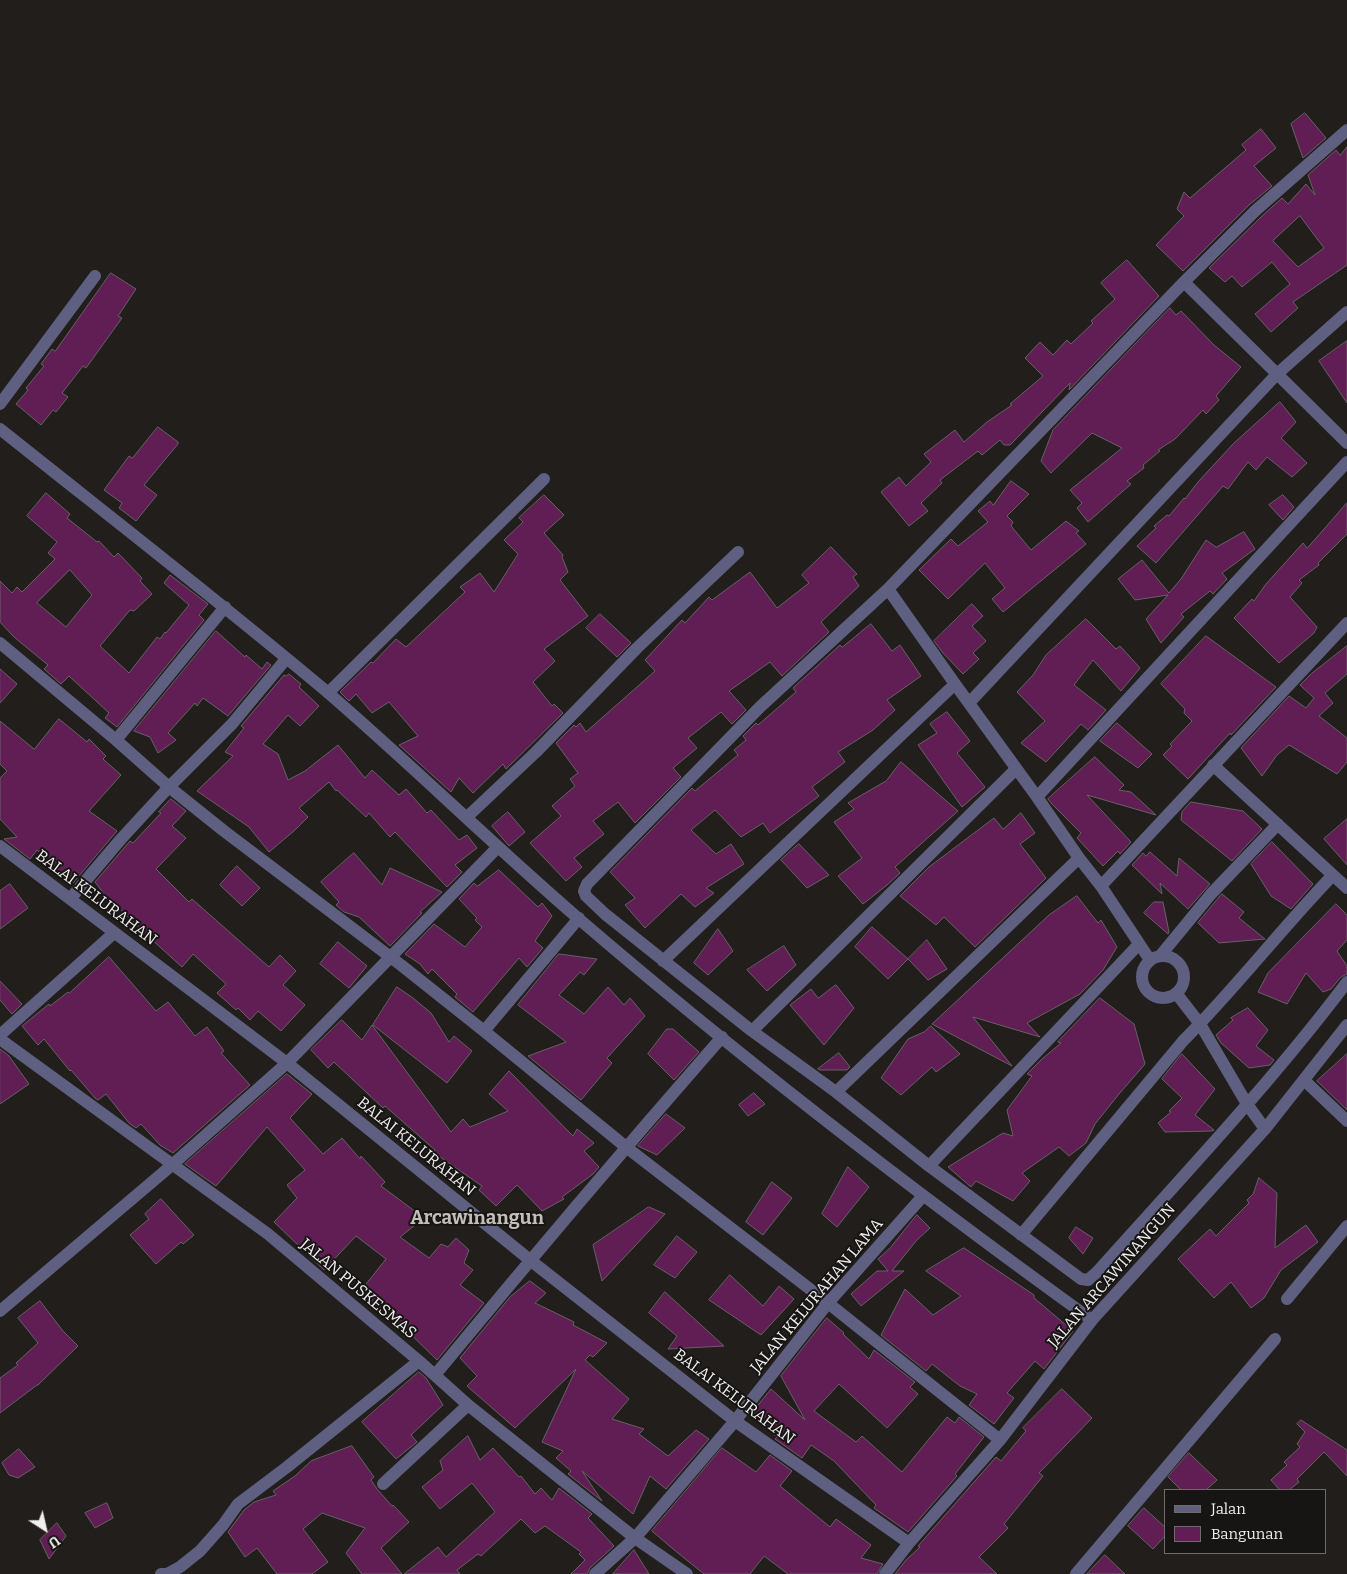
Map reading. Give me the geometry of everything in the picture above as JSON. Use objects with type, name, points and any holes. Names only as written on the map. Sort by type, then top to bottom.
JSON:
[{"type":"street","points":[[1347,130],[1255,212],[1184,282],[888,589],[760,707],[587,884],[584,891],[591,902],[752,1031],[836,1092],[929,1166],[1021,1235],[1081,1279],[1088,1280],[1092,1278],[1284,1062],[1347,982]]},
{"type":"street","points":[[0,404],[95,276]]},
{"type":"street","points":[[1184,282],[1347,443]]},
{"type":"street","points":[[969,703],[1277,374],[1347,312]]},
{"type":"street","points":[[0,429],[225,607],[328,694],[578,918],[722,1038],[923,1196],[1092,1320]]},
{"type":"street","points":[[1037,797],[1347,462]]},
{"type":"street","points":[[328,694],[544,479]]},
{"type":"street","points":[[467,817],[536,752],[637,648],[738,552]]},
{"type":"street","points":[[888,589],[1079,858],[1101,886],[1139,944],[1155,958],[1168,956],[1180,964],[1184,973],[1184,981],[1181,988],[1169,997],[1156,997],[1146,990],[1142,978],[1143,969],[1155,958],[1210,894],[1278,824]]},
{"type":"street","points":[[116,740],[225,607]]},
{"type":"street","points":[[1101,886],[1347,624]]},
{"type":"street","points":[[0,643],[169,787],[224,831],[391,958],[626,1147],[828,1303],[1000,1440]]},
{"type":"street","points":[[70,899],[169,787],[232,724],[286,659]]},
{"type":"street","points":[[663,961],[955,684]]},
{"type":"street","points":[[1213,765],[1347,888]]},
{"type":"street","points":[[752,1031],[1016,769]]},
{"type":"street","name":"BALAI KELURAHAN","points":[[0,846],[287,1064],[530,1260],[735,1421],[909,1544]]},
{"type":"street","points":[[0,1310],[172,1165],[287,1064],[498,846]]},
{"type":"street","points":[[836,1092],[1079,858]]},
{"type":"street","points":[[1021,1235],[1183,1042],[1296,913],[1333,875]]},
{"type":"street","points":[[484,1031],[578,918]]},
{"type":"street","points":[[0,1035],[114,933]]},
{"type":"street","points":[[929,1166],[1139,944]]},
{"type":"street","points":[[1176,993],[1200,1024],[1247,1104],[1264,1129]]},
{"type":"street","name":"JALAN ARCAWINANGUN","points":[[885,1574],[1000,1440],[1092,1320],[1264,1129],[1347,1025]]},
{"type":"street","points":[[435,1375],[626,1147],[722,1038]]},
{"type":"street","name":"JALAN PUSKESMAS","points":[[0,1039],[268,1234],[419,1361],[468,1405],[635,1538],[687,1574]]},
{"type":"street","points":[[1304,1080],[1347,1121]]},
{"type":"street","name":"JALAN KELURAHAN LAMA","points":[[595,1574],[635,1538],[735,1421],[828,1303],[923,1196]]},
{"type":"street","points":[[1287,1299],[1346,1228]]},
{"type":"street","points":[[1076,1574],[1275,1339]]},
{"type":"street","points":[[162,1574],[167,1574],[180,1567],[200,1551],[223,1525],[238,1504],[419,1361]]},
{"type":"street","points":[[384,1484],[468,1405]]},
{"type":"building","points":[[1305,113],[1326,138],[1303,158],[1291,124]]},
{"type":"building","points":[[1261,129],[1276,148],[1254,166],[1272,186],[1249,205],[1183,271],[1156,245],[1184,216],[1177,209],[1184,192],[1190,198],[1246,150],[1242,145]]},
{"type":"building","points":[[1347,147],[1347,265],[1293,302],[1298,308],[1271,332],[1255,314],[1290,284],[1272,262],[1242,287],[1232,276],[1225,282],[1209,268],[1282,198],[1288,204],[1306,184],[1315,195],[1308,175],[1336,150],[1340,155]],"holes":[[[1300,216],[1324,248],[1298,267],[1273,241]]]},
{"type":"building","points":[[1127,260],[1159,296],[1069,390],[1070,383],[1010,445],[1004,445],[1000,440],[982,455],[978,451],[940,480],[942,483],[921,503],[928,511],[909,526],[881,492],[899,477],[906,486],[931,462],[924,454],[955,430],[964,442],[987,422],[1012,405],[1010,404],[1043,376],[1025,358],[1040,342],[1053,355],[1067,340],[1071,344],[1093,323],[1091,321],[1115,299],[1101,283]]},
{"type":"building","points":[[111,273],[136,289],[118,316],[122,318],[86,368],[83,366],[62,393],[68,397],[56,412],[53,410],[41,425],[16,404],[44,366],[41,364],[52,349],[55,351]]},
{"type":"building","points":[[1170,308],[1176,315],[1181,311],[1214,345],[1241,367],[1216,396],[1219,400],[1206,414],[1203,410],[1175,439],[1158,450],[1160,451],[1143,465],[1144,468],[1127,481],[1131,484],[1088,522],[1077,508],[1082,503],[1070,490],[1122,448],[1092,433],[1051,473],[1041,461],[1053,430]]},
{"type":"building","points":[[1347,341],[1347,403],[1319,361]]},
{"type":"building","points":[[1280,402],[1296,422],[1281,438],[1307,463],[1292,477],[1267,457],[1256,470],[1248,462],[1228,489],[1223,486],[1156,563],[1137,546],[1156,528],[1154,526],[1167,515],[1169,516],[1185,499],[1233,444]]},
{"type":"building","points":[[158,427],[178,442],[178,444],[144,485],[157,495],[136,521],[119,508],[122,503],[104,490],[129,456],[132,458]]},
{"type":"building","points":[[1011,481],[1029,494],[1007,516],[1013,522],[1011,526],[1031,550],[1066,521],[1079,531],[1076,533],[1086,544],[1003,612],[992,599],[1005,588],[985,563],[948,599],[919,570],[951,539],[958,546],[988,522],[978,511],[990,501],[993,505]]},
{"type":"building","points":[[46,493],[70,514],[67,518],[97,542],[99,541],[114,557],[118,553],[142,578],[140,581],[152,594],[134,611],[130,610],[100,646],[129,673],[157,637],[160,639],[166,633],[189,605],[164,583],[170,575],[208,604],[199,615],[204,620],[117,727],[105,718],[109,713],[69,676],[61,684],[44,669],[48,665],[14,637],[0,622],[0,581],[12,593],[17,587],[22,592],[55,559],[48,553],[57,542],[27,516]],"holes":[[[70,570],[92,595],[66,627],[37,603]]]},
{"type":"building","points":[[544,495],[564,515],[544,533],[563,555],[562,557],[568,572],[560,580],[588,616],[544,649],[555,661],[533,682],[552,706],[554,704],[563,713],[506,769],[503,764],[473,793],[459,778],[451,792],[399,745],[418,736],[389,702],[372,713],[356,694],[349,701],[340,692],[371,662],[373,663],[396,639],[406,647],[465,592],[460,587],[480,573],[494,592],[518,554],[504,540],[523,522],[519,518]]},
{"type":"building","points":[[1283,495],[1294,507],[1283,520],[1269,505]]},
{"type":"building","points":[[1347,503],[1347,534],[1318,563],[1319,565],[1299,580],[1302,583],[1290,597],[1317,627],[1314,633],[1279,663],[1234,618],[1252,599],[1254,601],[1266,584],[1303,543],[1307,548]]},
{"type":"building","points":[[1244,532],[1255,549],[1222,573],[1227,579],[1213,594],[1210,591],[1181,614],[1184,617],[1161,643],[1146,619],[1168,595],[1135,600],[1118,579],[1142,560],[1169,593],[1181,579],[1206,540],[1216,547]]},
{"type":"building","points":[[831,547],[857,574],[853,577],[859,586],[821,622],[829,632],[782,676],[770,662],[729,691],[746,710],[732,724],[721,712],[688,738],[697,748],[673,768],[681,777],[635,823],[618,802],[593,821],[604,834],[574,858],[582,867],[566,881],[530,843],[561,816],[552,806],[575,786],[570,779],[578,773],[556,743],[574,725],[576,727],[580,723],[586,732],[655,671],[645,660],[682,620],[685,623],[709,597],[712,600],[750,572],[777,608],[809,583],[802,575]]},
{"type":"building","points":[[972,604],[983,616],[972,626],[986,641],[973,653],[979,659],[963,674],[934,641]]},
{"type":"building","points":[[600,614],[631,643],[617,657],[586,628]]},
{"type":"building","points":[[1086,619],[1116,649],[1120,646],[1140,668],[1121,691],[1093,660],[1074,685],[1106,710],[1088,730],[1081,724],[1046,762],[1021,743],[1045,721],[1017,692],[1033,675],[1046,655]]},
{"type":"building","points":[[871,624],[892,651],[900,645],[921,676],[887,700],[895,710],[873,730],[838,752],[845,762],[812,787],[819,796],[770,833],[763,823],[741,837],[715,810],[691,830],[716,854],[731,844],[744,864],[706,888],[714,893],[695,907],[681,894],[645,928],[625,905],[635,898],[610,872],[692,788],[695,791],[738,755],[734,750],[746,740],[743,736],[756,723],[758,725],[796,692],[793,688],[840,645],[842,647]]},
{"type":"building","points":[[216,631],[245,657],[246,655],[262,669],[267,662],[271,665],[228,716],[203,698],[197,706],[195,703],[168,733],[176,740],[158,753],[150,737],[134,731]]},
{"type":"building","points":[[1206,636],[1276,687],[1188,779],[1163,755],[1172,746],[1170,744],[1192,721],[1184,713],[1185,709],[1161,684]]},
{"type":"building","points":[[1347,646],[1347,674],[1325,693],[1333,703],[1319,716],[1347,738],[1347,762],[1337,774],[1289,745],[1277,755],[1262,776],[1241,748],[1289,696],[1306,708],[1314,698],[1300,685]]},
{"type":"building","points":[[0,669],[17,684],[0,703]]},
{"type":"building","points":[[289,674],[301,684],[299,687],[319,706],[300,726],[288,715],[263,744],[278,754],[288,780],[305,771],[338,745],[365,778],[372,770],[399,795],[406,789],[427,813],[431,810],[459,840],[467,835],[477,848],[455,865],[462,872],[447,887],[395,832],[390,837],[369,813],[366,817],[336,791],[329,782],[299,808],[308,817],[269,852],[249,827],[197,791],[233,756],[225,752],[244,728],[241,726],[284,675]]},
{"type":"building","points":[[947,712],[970,741],[957,753],[985,787],[962,807],[918,745],[937,733],[930,724]]},
{"type":"building","points":[[59,719],[87,742],[89,739],[106,756],[103,759],[121,775],[89,811],[117,831],[73,883],[37,850],[30,859],[4,839],[17,837],[0,819],[0,778],[7,771],[0,764],[0,721],[34,749]]},
{"type":"building","points":[[1117,723],[1152,754],[1138,768],[1100,741]]},
{"type":"building","points":[[1095,757],[1124,785],[1119,790],[1131,792],[1156,815],[1087,795],[1131,842],[1120,854],[1118,851],[1103,866],[1077,838],[1081,833],[1048,799]]},
{"type":"building","points":[[901,762],[958,811],[895,867],[900,873],[863,904],[838,876],[862,858],[834,822],[854,809],[848,803],[886,781]]},
{"type":"building","points":[[171,799],[186,811],[172,826],[186,838],[156,869],[189,902],[192,899],[269,967],[280,955],[296,971],[283,985],[305,1005],[281,1031],[258,1011],[250,1020],[238,1008],[236,1010],[217,993],[226,984],[193,954],[182,967],[104,894],[95,882],[130,841],[133,843],[161,813],[159,812]]},
{"type":"building","points":[[1191,802],[1243,811],[1262,829],[1232,861],[1181,820],[1182,812]]},
{"type":"building","points":[[508,812],[525,832],[509,846],[492,826]]},
{"type":"building","points":[[1021,813],[1035,833],[1020,844],[1046,878],[975,947],[944,917],[936,925],[900,896],[929,867],[994,818],[1003,829]]},
{"type":"building","points":[[1347,819],[1347,865],[1324,839]]},
{"type":"building","points":[[1272,842],[1313,884],[1291,909],[1271,896],[1251,864]]},
{"type":"building","points":[[799,844],[829,875],[807,888],[781,860]]},
{"type":"building","points":[[1150,852],[1177,876],[1179,858],[1210,884],[1188,909],[1160,883],[1162,894],[1132,865],[1143,853],[1146,856]]},
{"type":"building","points":[[354,853],[382,885],[390,868],[442,892],[420,912],[422,913],[390,946],[359,917],[344,912],[336,905],[339,902],[321,882]]},
{"type":"building","points":[[237,866],[260,888],[242,906],[220,885]]},
{"type":"building","points":[[499,870],[538,907],[542,903],[552,916],[535,941],[543,948],[527,967],[519,958],[473,1012],[455,997],[457,994],[432,969],[428,974],[420,964],[405,954],[434,924],[465,947],[482,927],[475,920],[477,918],[459,899],[474,883],[477,886]]},
{"type":"building","points":[[10,884],[28,908],[0,929],[0,891]]},
{"type":"building","points":[[1222,894],[1244,912],[1239,918],[1265,939],[1219,943],[1198,923]]},
{"type":"building","points":[[1077,896],[1098,923],[1101,920],[1117,947],[1103,970],[1080,994],[1027,1023],[1040,1037],[973,1017],[1012,1066],[932,1024],[1049,915]]},
{"type":"building","points":[[1154,902],[1163,902],[1168,934],[1144,913]]},
{"type":"building","points":[[1336,904],[1347,915],[1347,940],[1337,951],[1347,966],[1347,974],[1341,977],[1331,989],[1323,992],[1306,973],[1287,1004],[1258,992],[1268,973]]},
{"type":"building","points":[[872,927],[908,959],[888,979],[855,947]]},
{"type":"building","points":[[718,929],[733,951],[708,975],[694,963]]},
{"type":"building","points":[[927,940],[947,969],[928,980],[908,959]]},
{"type":"building","points":[[338,942],[367,966],[349,988],[320,964]]},
{"type":"building","points":[[784,946],[796,965],[767,991],[747,970]]},
{"type":"building","points":[[559,954],[597,959],[584,975],[580,972],[559,995],[584,1014],[608,987],[624,1005],[630,998],[645,1016],[607,1058],[612,1063],[581,1100],[528,1056],[566,1042],[518,1005]]},
{"type":"building","points":[[109,957],[156,1011],[168,1002],[195,1036],[207,1027],[224,1051],[221,1053],[250,1085],[173,1153],[160,1145],[141,1124],[136,1128],[129,1123],[106,1094],[98,1100],[95,1098],[44,1039],[38,1045],[22,1026],[49,1004],[50,1006],[69,993]]},
{"type":"building","points":[[0,981],[22,1004],[12,1014],[0,1000]]},
{"type":"building","points":[[836,985],[854,1008],[824,1045],[790,1005],[811,989],[818,998]]},
{"type":"building","points":[[397,987],[431,1013],[449,1042],[454,1036],[472,1051],[447,1083],[373,1025]]},
{"type":"building","points":[[1100,998],[1134,1024],[1145,1064],[1095,1124],[1086,1143],[1069,1156],[1059,1147],[1022,1173],[1030,1181],[1013,1201],[976,1181],[971,1187],[948,1167],[1003,1133],[1013,1136],[1007,1110],[1032,1076],[1027,1074],[1061,1043],[1058,1042]]},
{"type":"building","points":[[1248,1008],[1268,1030],[1256,1046],[1274,1060],[1270,1065],[1249,1068],[1221,1043],[1216,1035],[1233,1020],[1231,1018]]},
{"type":"building","points":[[342,1020],[362,1040],[372,1025],[451,1132],[463,1119],[470,1127],[508,1111],[489,1094],[509,1071],[573,1136],[577,1129],[594,1143],[584,1151],[599,1167],[593,1174],[562,1197],[564,1199],[542,1211],[517,1185],[496,1206],[479,1190],[482,1186],[433,1152],[435,1150],[385,1106],[383,1108],[334,1062],[328,1068],[311,1050]]},
{"type":"building","points":[[931,1026],[960,1054],[936,1072],[932,1067],[901,1095],[881,1078],[908,1039],[924,1032]]},
{"type":"building","points":[[667,1029],[673,1029],[699,1052],[674,1080],[648,1054]]},
{"type":"building","points":[[0,1049],[9,1056],[29,1084],[0,1104]]},
{"type":"building","points":[[839,1053],[850,1067],[847,1070],[818,1069]]},
{"type":"building","points":[[1182,1054],[1215,1089],[1195,1115],[1214,1130],[1212,1131],[1165,1132],[1158,1123],[1171,1112],[1169,1111],[1182,1098],[1162,1079]]},
{"type":"building","points":[[1347,1054],[1347,1110],[1317,1081]]},
{"type":"building","points":[[287,1074],[312,1094],[290,1118],[323,1154],[342,1138],[360,1159],[361,1156],[385,1182],[381,1186],[424,1218],[400,1237],[429,1258],[441,1244],[448,1247],[456,1238],[469,1250],[464,1263],[473,1270],[460,1285],[484,1303],[437,1360],[394,1318],[359,1293],[386,1259],[356,1236],[324,1270],[274,1222],[297,1198],[287,1185],[305,1170],[267,1127],[216,1186],[185,1164]]},
{"type":"building","points":[[754,1093],[765,1104],[748,1116],[739,1105]]},
{"type":"building","points":[[666,1114],[685,1128],[657,1155],[638,1146]]},
{"type":"building","points":[[848,1167],[869,1187],[837,1227],[822,1214]]},
{"type":"building","points":[[1259,1178],[1277,1193],[1275,1248],[1306,1225],[1318,1242],[1281,1270],[1264,1298],[1251,1308],[1231,1282],[1214,1298],[1178,1259],[1210,1229],[1216,1236],[1249,1203],[1247,1200],[1253,1194]]},
{"type":"building","points":[[772,1182],[792,1198],[763,1235],[746,1222]]},
{"type":"building","points":[[161,1199],[194,1235],[183,1244],[181,1242],[156,1264],[130,1235],[149,1219],[145,1214]]},
{"type":"building","points":[[649,1207],[665,1214],[602,1281],[593,1245]]},
{"type":"building","points":[[917,1215],[930,1228],[916,1241],[892,1271],[904,1271],[861,1306],[851,1294],[877,1271],[888,1271],[878,1259],[890,1248]]},
{"type":"building","points":[[1076,1227],[1093,1238],[1083,1254],[1069,1238]]},
{"type":"building","points":[[677,1236],[697,1252],[675,1278],[654,1265]]},
{"type":"building","points":[[964,1248],[1034,1295],[1034,1298],[1073,1331],[1044,1369],[1035,1361],[1007,1393],[1014,1398],[994,1424],[969,1405],[977,1394],[960,1386],[932,1364],[926,1371],[881,1335],[905,1289],[933,1315],[961,1296],[926,1271]]},
{"type":"building","points":[[730,1275],[763,1306],[779,1286],[794,1299],[761,1335],[709,1300]]},
{"type":"building","points":[[530,1281],[546,1293],[535,1303],[574,1322],[573,1325],[607,1343],[593,1357],[590,1355],[585,1360],[629,1399],[612,1419],[644,1429],[639,1434],[668,1456],[696,1430],[709,1439],[666,1489],[650,1476],[633,1514],[582,1471],[602,1501],[568,1474],[571,1471],[556,1458],[563,1451],[542,1442],[576,1369],[515,1428],[467,1386],[477,1376],[460,1358],[510,1297]]},
{"type":"building","points":[[665,1292],[724,1346],[668,1349],[677,1336],[649,1313]]},
{"type":"building","points":[[40,1301],[63,1331],[78,1346],[38,1385],[0,1413],[0,1378],[18,1365],[16,1363],[38,1343],[18,1318]]},
{"type":"building","points":[[827,1318],[869,1359],[874,1350],[915,1382],[910,1387],[918,1394],[887,1428],[839,1384],[814,1411],[856,1442],[862,1436],[902,1472],[947,1417],[955,1423],[959,1417],[984,1437],[955,1474],[957,1476],[908,1532],[874,1508],[876,1505],[834,1461],[811,1445],[802,1458],[775,1439],[777,1437],[750,1415],[771,1389],[805,1420],[781,1376]]},
{"type":"building","points":[[419,1372],[426,1378],[443,1405],[411,1435],[417,1442],[396,1459],[362,1422]]},
{"type":"building","points":[[1062,1389],[1092,1418],[1039,1473],[1043,1476],[1004,1524],[1008,1528],[979,1557],[997,1574],[895,1574],[996,1457],[1001,1461],[1026,1431],[1023,1428]]},
{"type":"building","points":[[1301,1420],[1347,1450],[1347,1476],[1324,1452],[1297,1479],[1299,1482],[1290,1489],[1279,1489],[1271,1480],[1287,1465],[1284,1462],[1300,1447],[1297,1444],[1305,1432],[1297,1424]]},
{"type":"building","points":[[468,1436],[480,1460],[493,1448],[519,1477],[521,1476],[535,1494],[541,1488],[552,1500],[559,1488],[592,1514],[588,1518],[614,1546],[590,1568],[587,1574],[571,1574],[585,1560],[579,1554],[581,1552],[545,1526],[535,1533],[521,1519],[481,1556],[478,1554],[457,1570],[460,1574],[404,1574],[438,1547],[446,1557],[495,1512],[472,1483],[440,1509],[422,1487],[443,1470],[440,1461]]},
{"type":"building","points":[[352,1446],[374,1477],[371,1480],[377,1489],[409,1522],[381,1548],[402,1574],[362,1574],[346,1553],[365,1528],[322,1513],[303,1529],[328,1562],[312,1574],[277,1574],[257,1548],[245,1557],[228,1532],[244,1510],[254,1502],[276,1495],[273,1491],[295,1476],[311,1461]]},
{"type":"building","points":[[722,1448],[756,1472],[770,1455],[792,1471],[780,1486],[830,1527],[836,1519],[871,1545],[861,1558],[883,1564],[877,1574],[788,1574],[764,1556],[750,1574],[704,1574],[673,1549],[652,1531]]},
{"type":"building","points":[[19,1449],[35,1467],[18,1478],[9,1475],[2,1463]]},
{"type":"building","points":[[1189,1453],[1217,1480],[1207,1489],[1180,1489],[1168,1477]]},
{"type":"building","points":[[107,1503],[113,1518],[95,1528],[85,1513]]},
{"type":"building","points":[[1144,1508],[1164,1526],[1164,1537],[1153,1549],[1128,1526]]},
{"type":"building","points":[[57,1523],[66,1536],[49,1559],[40,1540]]},
{"type":"building","points":[[634,1550],[649,1574],[613,1574]]},
{"type":"building","points":[[1105,1555],[1125,1574],[1087,1574]]},
{"type":"district","name":"Arcawinangun","points":[[477,1219]]}]
